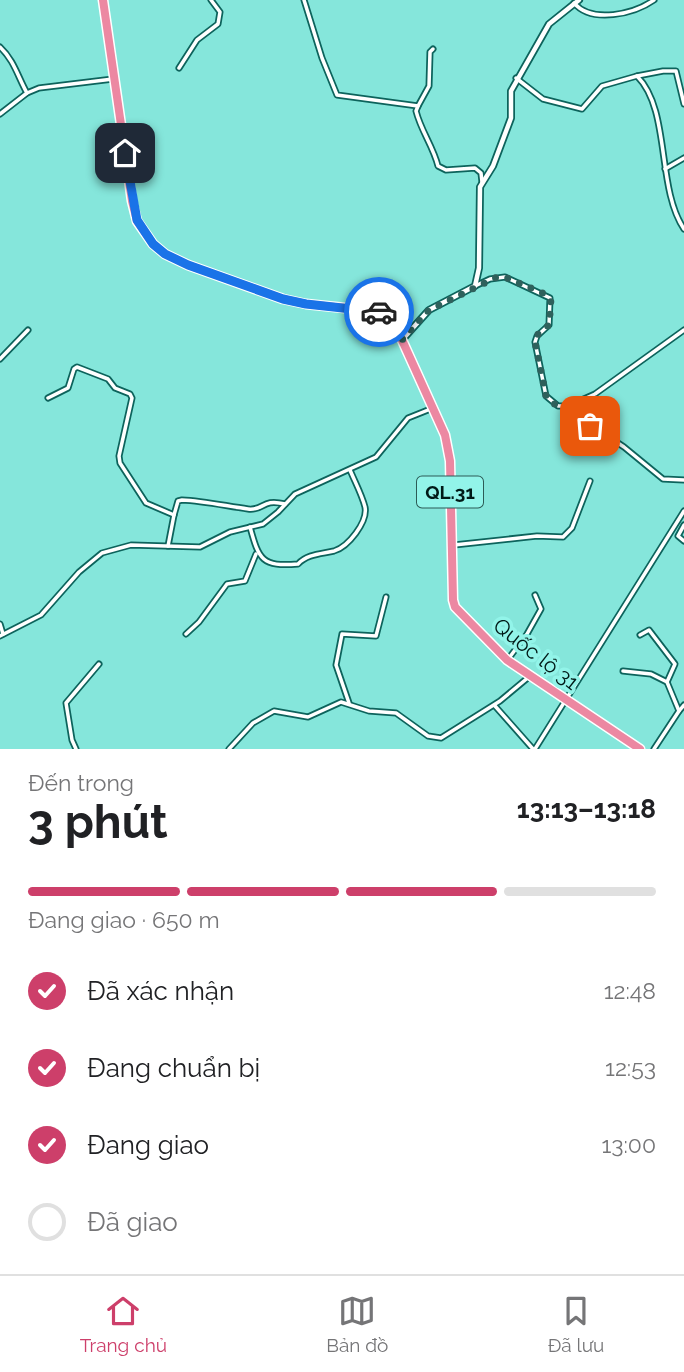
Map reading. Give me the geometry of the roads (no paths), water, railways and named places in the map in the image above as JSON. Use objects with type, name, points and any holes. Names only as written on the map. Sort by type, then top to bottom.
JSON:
[{"type":"highway","name":"Quốc lộ 31","points":[[103,0],[134,211],[153,244],[165,254],[188,265],[283,299],[379,312],[389,319],[444,435],[450,461],[453,600],[459,612],[508,660],[640,749]]},
{"type":"street","points":[[179,68],[197,40],[218,24],[220,12],[211,0]]},
{"type":"street","points":[[304,0],[321,58],[337,94],[418,106]]},
{"type":"street","points":[[482,182],[493,166],[510,118],[510,97],[516,78],[549,24],[579,0]]},
{"type":"street","points":[[574,4],[581,10],[609,15],[646,5],[654,0]]},
{"type":"street","points":[[0,47],[8,56],[12,67],[20,74],[27,93]]},
{"type":"street","points":[[433,49],[430,52],[429,86],[416,111],[438,166],[446,170],[475,168],[481,173],[479,268],[475,286]]},
{"type":"street","points":[[516,78],[543,99],[564,102],[582,109],[601,86],[637,76],[676,71],[684,104]]},
{"type":"street","points":[[637,76],[651,93],[675,212],[684,229]]},
{"type":"street","points":[[0,114],[27,93],[49,86],[115,79]]},
{"type":"street","points":[[665,169],[684,158]]},
{"type":"street","points":[[405,348],[429,310],[475,286],[497,277],[505,277],[550,298],[549,325],[537,335],[535,342],[546,396],[554,404],[568,406],[595,394],[684,330]]},
{"type":"street","points":[[0,359],[28,330]]},
{"type":"street","points":[[48,398],[68,388],[77,367],[108,379],[115,388],[131,394],[119,456],[122,468],[146,503],[173,515]]},
{"type":"street","points":[[568,406],[577,416],[624,447],[663,479],[684,480]]},
{"type":"street","points":[[0,624],[2,635],[41,615],[79,572],[102,552],[131,545],[200,547],[230,532],[267,522],[295,494],[376,457],[408,418],[433,408]]},
{"type":"street","points":[[257,552],[273,564],[298,564],[304,558],[336,550],[349,542],[365,510],[350,470]]},
{"type":"street","points":[[452,545],[537,536],[563,537],[572,528],[590,481]]},
{"type":"street","points":[[168,546],[178,501],[252,509],[269,501],[285,504]]},
{"type":"street","points":[[494,705],[534,749],[567,701],[684,511]]},
{"type":"street","points":[[684,525],[678,536],[684,541]]},
{"type":"street","points":[[187,634],[200,622],[227,584],[248,578],[257,552],[250,527]]},
{"type":"street","points":[[508,660],[527,635],[541,609],[536,595]]},
{"type":"street","points":[[349,704],[336,665],[342,634],[376,636],[386,597]]},
{"type":"street","points":[[640,635],[649,630],[675,664],[667,682]]},
{"type":"street","points":[[76,749],[66,703],[99,664]]},
{"type":"street","points":[[624,671],[651,674],[667,682],[679,711]]},
{"type":"street","points":[[229,749],[253,723],[274,711],[309,717],[337,702],[369,711],[396,713],[428,736],[438,739],[494,705],[530,676]]},
{"type":"street","points":[[654,749],[684,705]]}]
